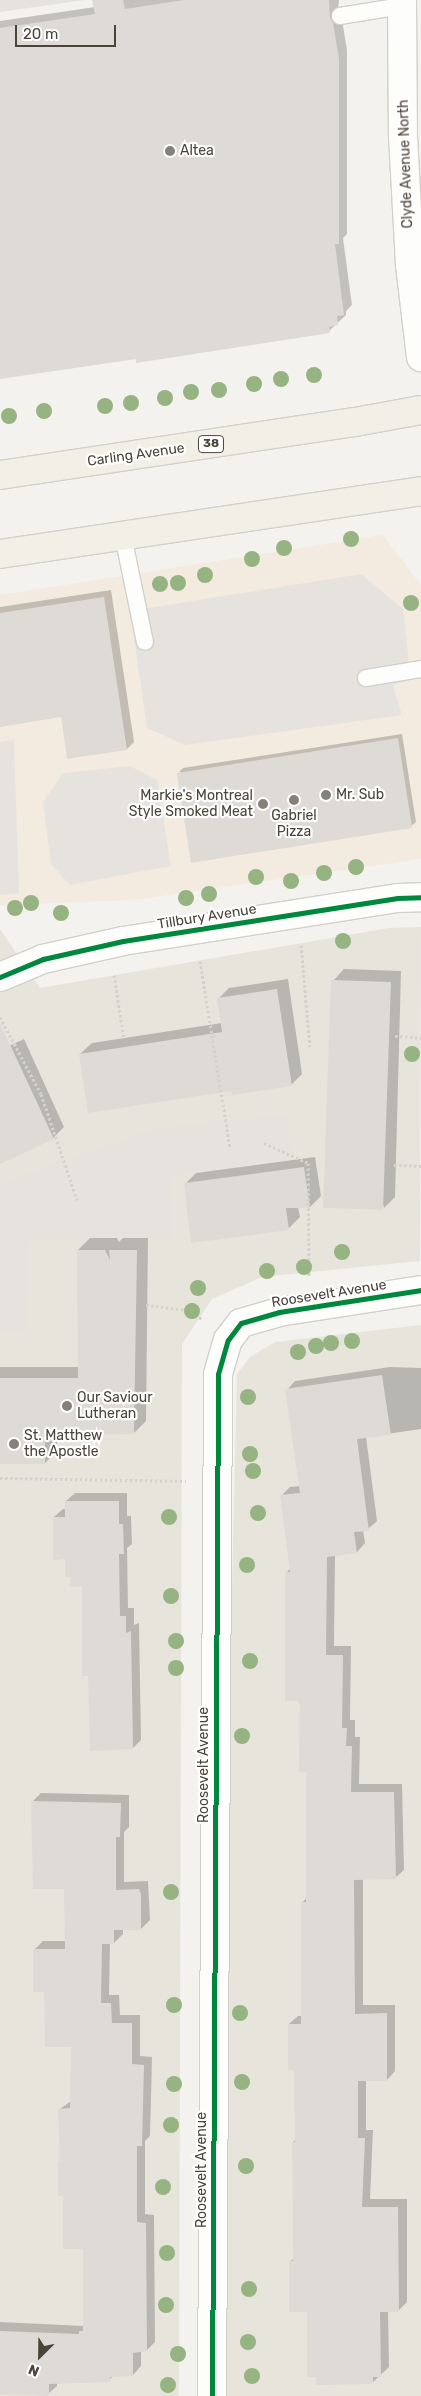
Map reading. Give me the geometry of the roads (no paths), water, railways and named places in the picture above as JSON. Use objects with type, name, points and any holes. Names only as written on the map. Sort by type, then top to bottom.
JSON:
[{"type":"main road","name":"Carling Avenue","points":[[0,475],[345,424],[421,410]]},
{"type":"main road","points":[[0,554],[421,491]]},
{"type":"street","name":"Clyde Avenue North","points":[[402,3],[403,136],[410,265],[421,357]]},
{"type":"street","name":"Tillbury Avenue","points":[[0,977],[43,959],[123,941],[398,898],[421,897]]},
{"type":"street","name":"Roosevelt Avenue","points":[[212,2396],[218,1374],[228,1340],[241,1323],[279,1312],[421,1290]]},
{"type":"lane","points":[[340,16],[402,3]]},
{"type":"lane","points":[[123,536],[145,642]]},
{"type":"lane","points":[[366,678],[421,669]]},
{"type":"place","name":"Altea","points":[[170,151]]},
{"type":"place","name":"Mr. Sub","points":[[326,795]]},
{"type":"place","name":"Gabriel Pizza","points":[[294,800]]},
{"type":"place","name":"Markie's Montreal Style Smoked Meat","points":[[263,804]]},
{"type":"place","name":"Our Saviour Lutheran","points":[[67,1406]]},
{"type":"place","name":"St. Matthew the Apostle","points":[[14,1444]]}]
